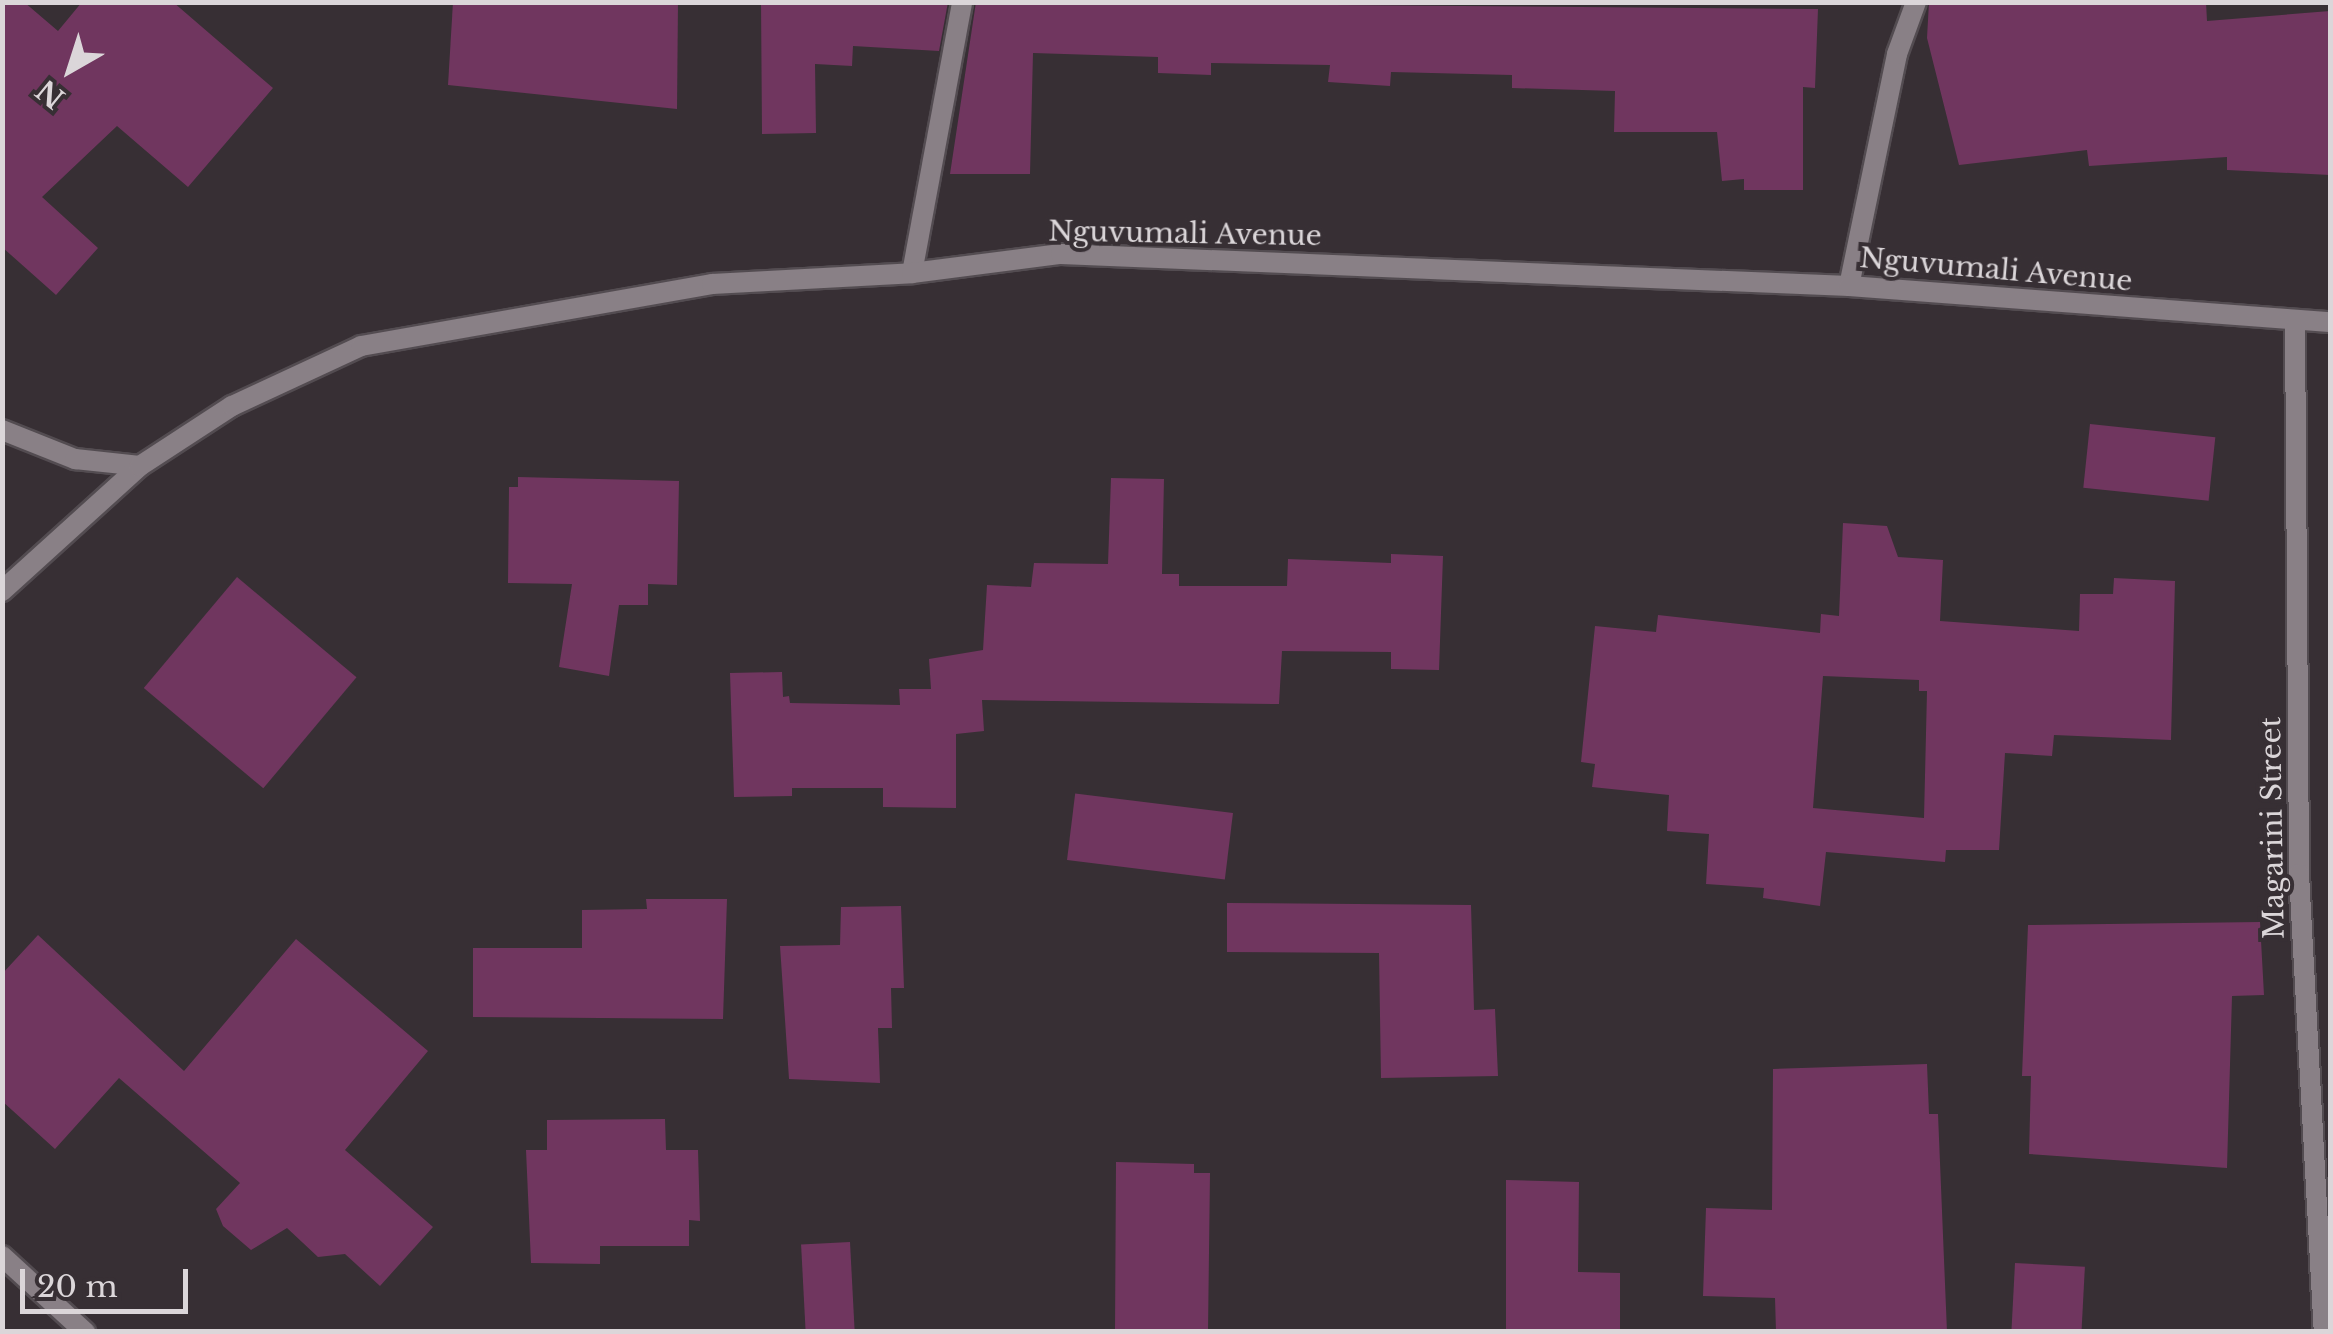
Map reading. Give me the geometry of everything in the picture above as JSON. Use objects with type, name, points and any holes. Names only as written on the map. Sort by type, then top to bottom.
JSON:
[{"type":"street","points":[[912,273],[962,2]]},
{"type":"street","points":[[1849,286],[1897,54],[1916,2]]},
{"type":"street","name":"Nguvumali Avenue","points":[[2,591],[140,466],[232,406],[361,346],[712,284],[912,273],[1061,254],[1849,286],[2295,323],[2330,322]]},
{"type":"street","name":"Magarini Street","points":[[2295,323],[2299,874],[2324,1332]]},
{"type":"street","points":[[2,430],[75,459],[140,466]]},
{"type":"street","points":[[2,1256],[85,1332]]},
{"type":"building","points":[[2,2],[24,2],[58,31],[82,2],[173,2],[273,88],[188,187],[117,126],[42,197],[98,248],[56,295],[2,247]]},
{"type":"building","points":[[453,2],[678,2],[677,109],[448,85]]},
{"type":"building","points":[[761,2],[948,2],[939,51],[853,46],[852,66],[815,64],[816,133],[762,134]]},
{"type":"building","points":[[976,2],[1818,9],[1815,88],[1803,87],[1803,190],[1744,190],[1744,179],[1722,181],[1717,132],[1614,132],[1615,91],[1512,88],[1512,75],[1391,72],[1390,86],[1328,82],[1330,65],[1211,63],[1211,75],[1158,73],[1158,57],[1033,53],[1030,174],[950,174]]},
{"type":"building","points":[[1929,2],[2206,2],[2207,21],[2330,11],[2330,175],[2227,170],[2227,157],[2089,166],[2087,150],[1959,165],[1927,38]]},
{"type":"building","points":[[2090,424],[2215,437],[2209,501],[2083,488]]},
{"type":"building","points":[[518,477],[679,481],[677,585],[648,584],[648,605],[619,605],[609,676],[559,667],[572,584],[508,583],[509,487],[518,487]]},
{"type":"building","points":[[1111,478],[1164,479],[1162,574],[1179,574],[1179,586],[1287,586],[1288,559],[1391,563],[1391,554],[1443,556],[1439,670],[1391,669],[1391,652],[1282,651],[1279,704],[982,700],[984,731],[956,734],[956,808],[883,807],[883,788],[792,788],[792,796],[734,797],[730,673],[782,672],[783,697],[789,696],[790,703],[900,705],[899,689],[931,689],[929,659],[983,650],[987,585],[1031,587],[1034,563],[1108,564]]},
{"type":"building","points":[[1843,523],[1887,526],[1898,557],[1943,560],[1940,621],[2079,631],[2080,594],[2113,594],[2114,578],[2175,581],[2171,740],[2054,735],[2052,756],[2005,753],[1999,850],[1946,850],[1945,862],[1826,852],[1820,906],[1763,898],[1764,888],[1706,884],[1709,834],[1667,831],[1669,795],[1592,787],[1595,764],[1581,762],[1595,626],[1656,632],[1658,615],[1820,633],[1821,614],[1839,616]],"holes":[[[1823,676],[1919,680],[1919,691],[1927,691],[1924,818],[1813,808]]]},
{"type":"building","points":[[237,577],[357,677],[263,788],[144,688]]},
{"type":"building","points":[[1075,794],[1233,813],[1225,880],[1067,860]]},
{"type":"building","points":[[646,899],[727,899],[723,1019],[473,1017],[473,948],[582,948],[582,910],[647,909]]},
{"type":"building","points":[[1227,903],[1471,905],[1474,1010],[1495,1009],[1498,1076],[1381,1078],[1379,953],[1227,952]]},
{"type":"building","points":[[901,906],[904,988],[891,988],[892,1028],[878,1028],[880,1083],[789,1079],[780,946],[840,945],[841,907]]},
{"type":"building","points":[[2260,922],[2264,995],[2232,996],[2227,1168],[2029,1154],[2031,1076],[2022,1076],[2028,925]]},
{"type":"building","points":[[38,935],[184,1071],[296,939],[428,1051],[345,1150],[433,1227],[380,1286],[345,1254],[318,1257],[287,1228],[251,1250],[223,1226],[216,1209],[240,1183],[119,1078],[55,1149],[2,1101],[2,974]]},
{"type":"building","points":[[1927,1064],[1929,1114],[1938,1114],[1947,1332],[1776,1332],[1775,1298],[1703,1296],[1706,1208],[1772,1210],[1773,1069]]},
{"type":"building","points":[[665,1119],[666,1150],[698,1150],[700,1221],[689,1220],[689,1246],[600,1246],[600,1264],[531,1263],[526,1150],[547,1150],[547,1120]]},
{"type":"building","points":[[1116,1162],[1194,1164],[1194,1173],[1210,1173],[1208,1332],[1115,1332]]},
{"type":"building","points":[[1506,1180],[1579,1182],[1578,1272],[1620,1273],[1620,1332],[1506,1332]]},
{"type":"building","points":[[850,1242],[855,1332],[806,1332],[801,1245]]},
{"type":"building","points":[[2015,1263],[2085,1267],[2081,1332],[2011,1332]]}]
